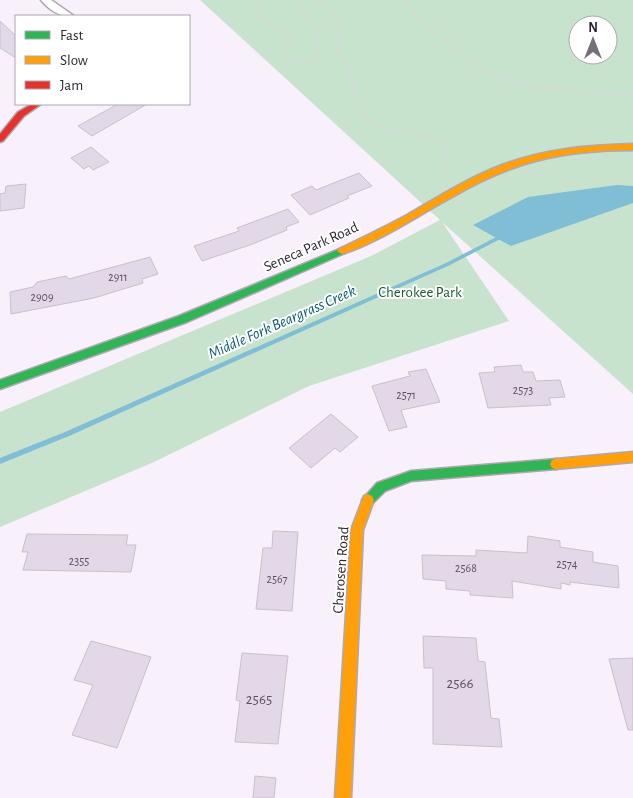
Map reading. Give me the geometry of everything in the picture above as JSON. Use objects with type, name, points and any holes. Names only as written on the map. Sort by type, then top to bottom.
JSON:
[{"type":"street","points":[[46,0],[68,15]]},
{"type":"street","points":[[0,139],[11,123],[35,105]]},
{"type":"street","name":"Seneca Park Road","points":[[0,385],[178,321],[252,290],[362,241],[486,175],[520,161],[554,152],[593,147],[633,147]]},
{"type":"street","name":"Cherosen Road","points":[[343,798],[357,530],[361,511],[369,497],[387,482],[411,476],[633,457]]},
{"type":"path","points":[[262,0],[260,19],[283,29],[290,36],[282,53],[285,59],[292,62],[306,63],[320,59],[316,45],[318,34],[309,22],[301,0]]},
{"type":"path","points":[[319,0],[335,16],[341,26],[337,51],[347,63],[352,76],[356,99],[364,113],[378,125],[394,132],[432,137],[443,141],[446,149],[442,162],[448,195]]},
{"type":"path","points":[[405,0],[425,24],[459,52],[491,73],[509,80],[545,87],[633,96]]},
{"type":"green space","name":"Cherokee Park","points":[[200,0],[633,0],[633,394],[442,222],[509,321],[309,386],[154,462],[0,527],[0,412],[371,256],[440,220]]},
{"type":"water","points":[[617,185],[633,186],[633,203],[511,246],[473,225],[528,197]]},
{"type":"building","points":[[0,21],[15,35],[15,57],[0,48]]},
{"type":"building","points":[[116,105],[145,105],[92,136],[78,126]]},
{"type":"building","points":[[91,147],[109,162],[93,170],[89,166],[84,169],[71,158]]},
{"type":"building","points":[[359,173],[372,186],[347,196],[349,198],[310,215],[291,195],[312,186],[316,190]]},
{"type":"building","points":[[26,184],[24,208],[0,211],[0,194],[5,193],[6,186]]},
{"type":"building","points":[[288,209],[299,222],[286,227],[287,230],[250,245],[202,261],[194,246],[239,231],[237,228]]},
{"type":"building","points":[[150,257],[158,274],[142,279],[143,283],[94,298],[11,314],[10,292],[33,287],[37,282],[66,276],[69,279]]},
{"type":"building","points":[[521,365],[523,372],[533,372],[536,381],[560,380],[565,397],[549,398],[551,405],[488,408],[479,373],[495,372],[494,367]]},
{"type":"building","points":[[426,369],[440,402],[401,410],[407,427],[389,431],[372,386],[410,376],[408,372]]},
{"type":"building","points":[[331,414],[358,437],[340,452],[335,448],[311,468],[289,448]]},
{"type":"building","points":[[273,531],[298,532],[292,611],[256,609],[263,548],[272,548]]},
{"type":"building","points":[[27,534],[128,535],[126,545],[136,545],[131,572],[23,570],[28,552],[22,552]]},
{"type":"building","points":[[528,536],[560,541],[560,547],[593,552],[593,562],[618,566],[619,588],[570,582],[570,585],[561,583],[561,589],[512,581],[513,598],[470,595],[470,591],[446,589],[446,581],[423,579],[422,555],[476,556],[476,550],[527,553]]},
{"type":"building","points":[[423,636],[476,638],[478,661],[485,662],[491,718],[499,719],[502,747],[433,744],[433,668],[424,668]]},
{"type":"building","points":[[91,641],[151,657],[117,748],[72,735],[93,685],[74,680]]},
{"type":"building","points":[[242,653],[288,656],[278,744],[235,742],[240,701],[236,700]]},
{"type":"building","points":[[633,658],[633,730],[628,730],[609,659]]},
{"type":"building","points":[[255,776],[276,778],[274,798],[253,798]]},
{"type":"waterway","name":"Middle Fork Beargrass Creek","points":[[0,461],[67,434],[448,264],[504,235]]},
{"type":"traffic: fast","points":[[0,385],[183,319],[342,251]]},
{"type":"traffic: fast","points":[[368,500],[381,487],[411,476],[556,464]]},
{"type":"traffic: slow","points":[[342,251],[399,223],[471,182],[505,167],[536,157],[568,151],[633,147]]},
{"type":"traffic: slow","points":[[556,464],[633,457]]},
{"type":"traffic: slow","points":[[343,798],[357,530],[368,500]]},
{"type":"traffic: jam","points":[[0,139],[21,114],[35,105]]}]
